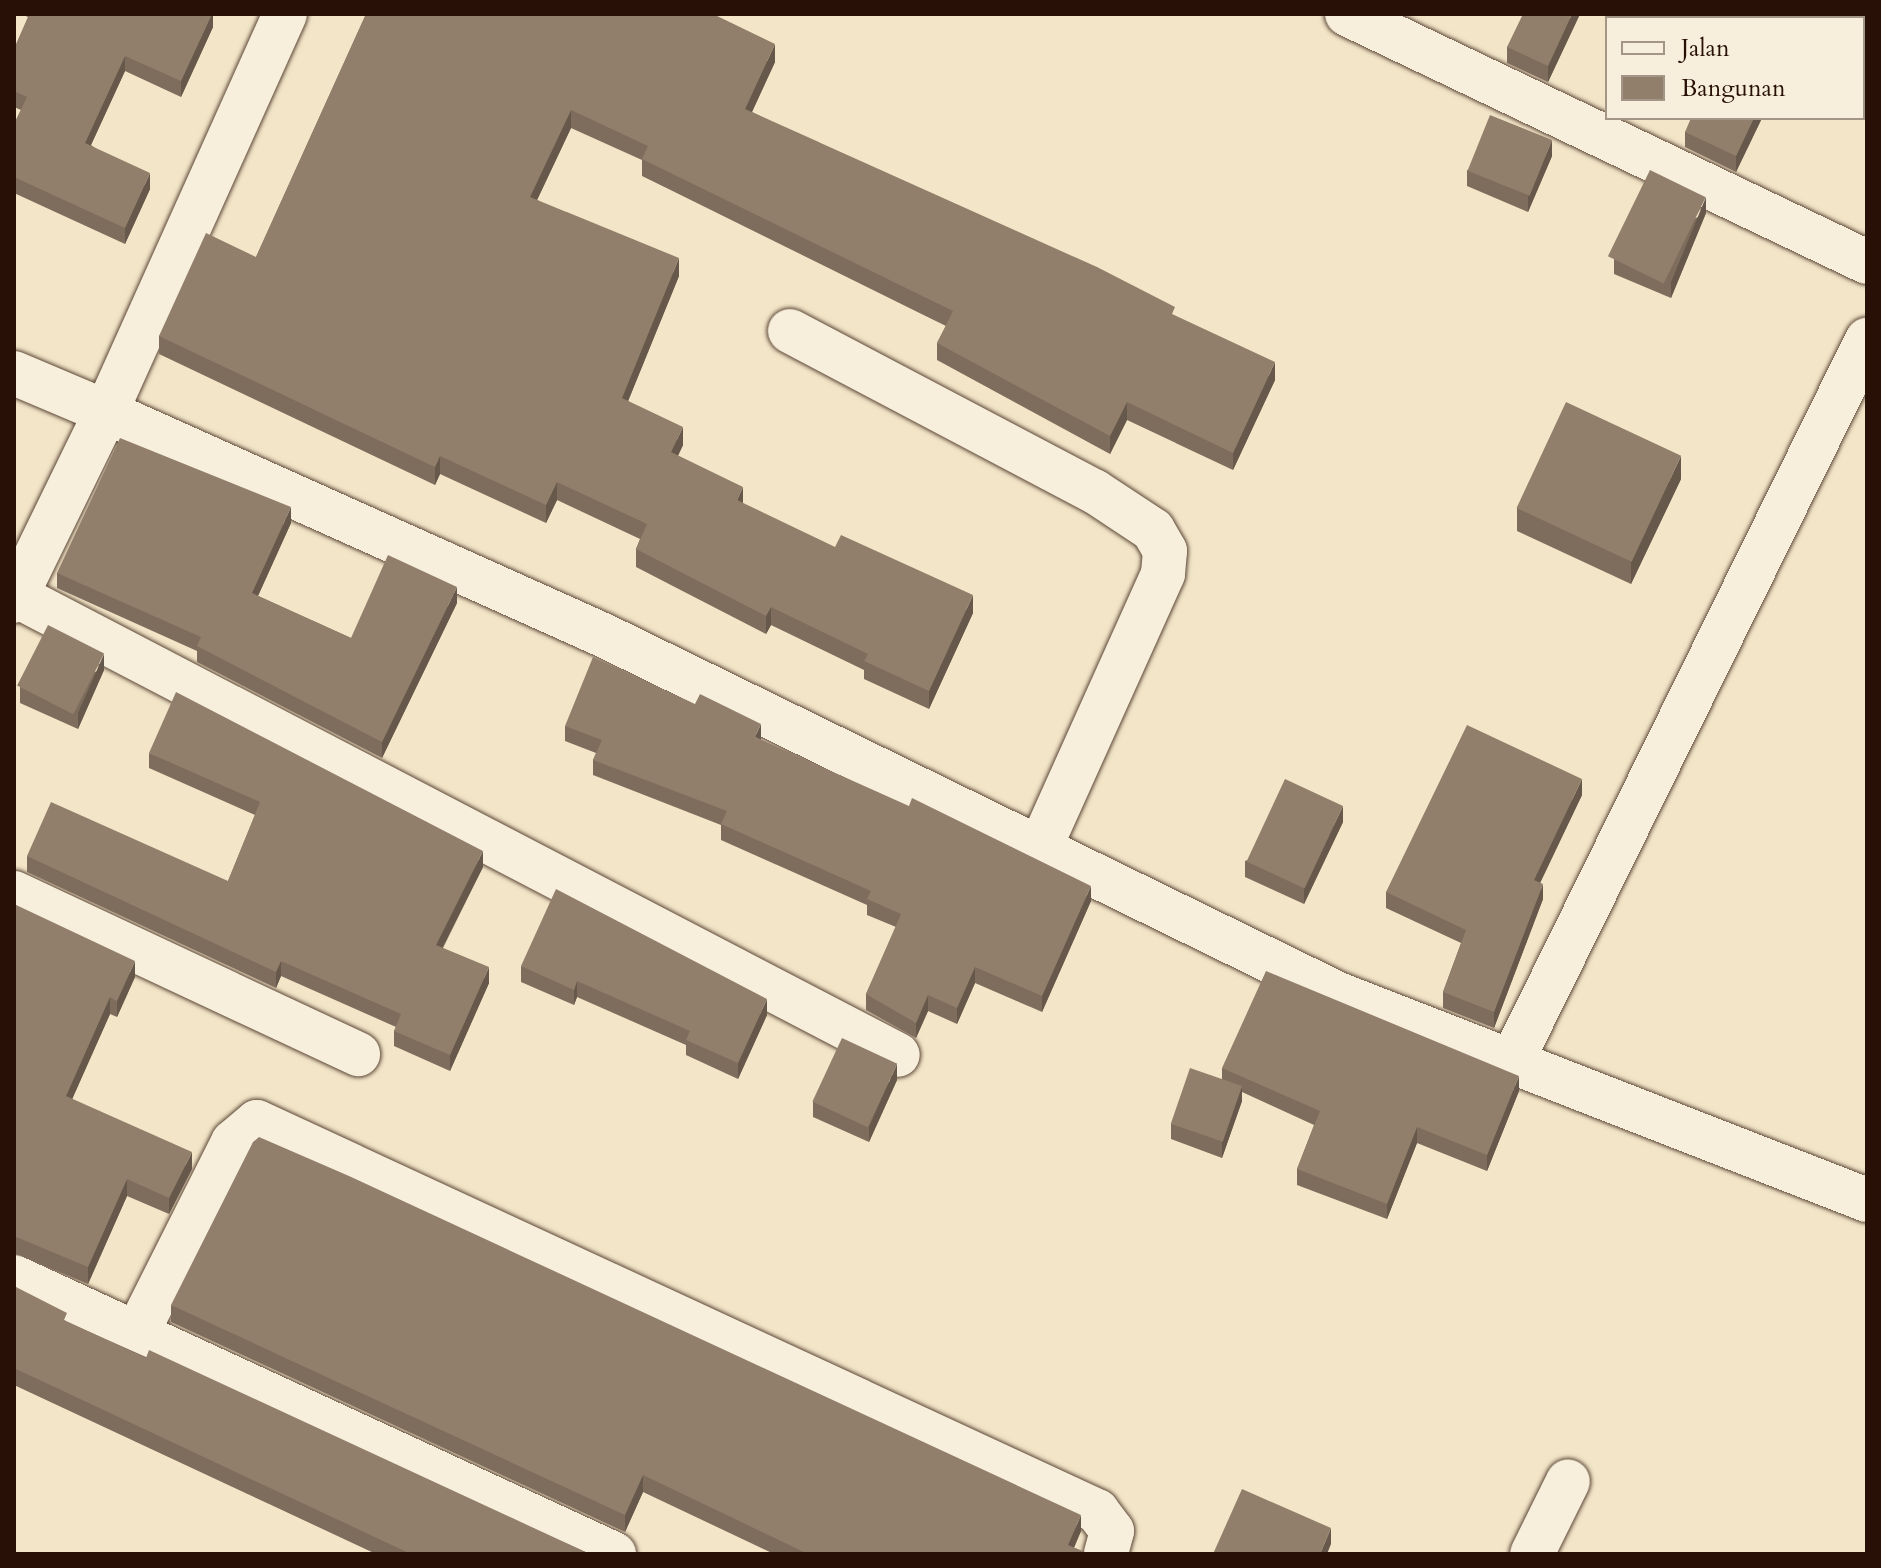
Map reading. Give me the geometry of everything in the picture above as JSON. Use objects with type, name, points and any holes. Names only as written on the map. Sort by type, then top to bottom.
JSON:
[{"type":"street","points":[[285,14],[106,412],[15,598],[898,1055]]},
{"type":"street","points":[[1347,14],[1867,262]]},
{"type":"street","points":[[790,331],[1094,491],[1153,530],[1165,551],[1163,574],[1041,846]]},
{"type":"street","points":[[1512,1061],[1867,340]]},
{"type":"street","points":[[14,373],[603,635],[1041,846],[1338,994],[1867,1200]]},
{"type":"street","points":[[14,893],[358,1054]]},
{"type":"street","points":[[137,1333],[233,1142],[257,1122],[1097,1511],[1112,1531],[1106,1554]]},
{"type":"street","points":[[14,1277],[614,1554]]},
{"type":"street","points":[[1532,1554],[1568,1481]]},
{"type":"building","points":[[30,14],[212,14],[181,81],[125,56],[85,143],[150,173],[125,228],[14,177],[14,124],[27,97],[14,91],[14,49]]},
{"type":"building","points":[[366,14],[713,14],[775,44],[745,109],[1097,267],[1175,307],[1172,314],[1275,362],[1233,453],[1127,402],[1110,436],[937,343],[953,311],[642,159],[648,146],[571,110],[530,197],[679,258],[622,398],[683,427],[671,452],[743,487],[737,500],[835,547],[841,535],[973,595],[929,691],[864,661],[868,654],[771,607],[766,616],[636,549],[647,524],[557,482],[546,505],[440,456],[435,467],[159,336],[206,233],[256,257]]},
{"type":"building","points":[[1523,14],[1572,14],[1548,66],[1507,47]]},
{"type":"building","points":[[1490,115],[1552,140],[1530,196],[1468,171]]},
{"type":"building","points":[[1690,120],[1753,120],[1736,156],[1685,132]]},
{"type":"building","points":[[1650,170],[1706,197],[1664,283],[1608,256]]},
{"type":"building","points":[[1566,402],[1681,456],[1632,562],[1517,508]]},
{"type":"building","points":[[120,438],[291,507],[252,593],[351,638],[388,555],[457,587],[382,742],[197,646],[201,637],[57,573]]},
{"type":"building","points":[[48,625],[104,654],[73,714],[17,686]]},
{"type":"building","points":[[593,657],[695,704],[700,694],[761,724],[755,737],[909,806],[912,798],[1091,886],[1042,996],[975,967],[957,1008],[928,995],[916,1023],[866,994],[901,914],[867,899],[871,891],[721,824],[727,811],[593,760],[602,740],[565,726]]},
{"type":"building","points":[[176,692],[483,851],[436,945],[489,967],[450,1055],[394,1031],[401,1014],[281,961],[276,972],[27,856],[51,802],[228,881],[260,802],[149,753]]},
{"type":"building","points":[[1467,725],[1582,779],[1534,880],[1543,884],[1494,1012],[1443,992],[1466,930],[1386,892]]},
{"type":"building","points":[[1285,779],[1343,806],[1305,889],[1247,861]]},
{"type":"building","points":[[556,889],[767,999],[738,1063],[686,1040],[690,1031],[577,981],[574,990],[521,966]]},
{"type":"building","points":[[14,904],[135,961],[117,1001],[110,997],[66,1096],[192,1152],[169,1198],[127,1179],[88,1267],[14,1236]]},
{"type":"building","points":[[1266,971],[1519,1076],[1487,1155],[1417,1127],[1387,1204],[1297,1169],[1320,1111],[1222,1068]]},
{"type":"building","points":[[842,1038],[897,1064],[868,1127],[812,1101]]},
{"type":"building","points":[[1190,1068],[1242,1086],[1223,1142],[1171,1124]]},
{"type":"building","points":[[259,1137],[1081,1515],[1068,1545],[1090,1554],[808,1554],[643,1475],[625,1515],[171,1305],[253,1142]]},
{"type":"building","points":[[14,1286],[67,1313],[64,1320],[146,1358],[149,1350],[590,1554],[411,1554],[14,1368]]},
{"type":"building","points":[[1242,1489],[1331,1528],[1320,1554],[1213,1554]]}]
